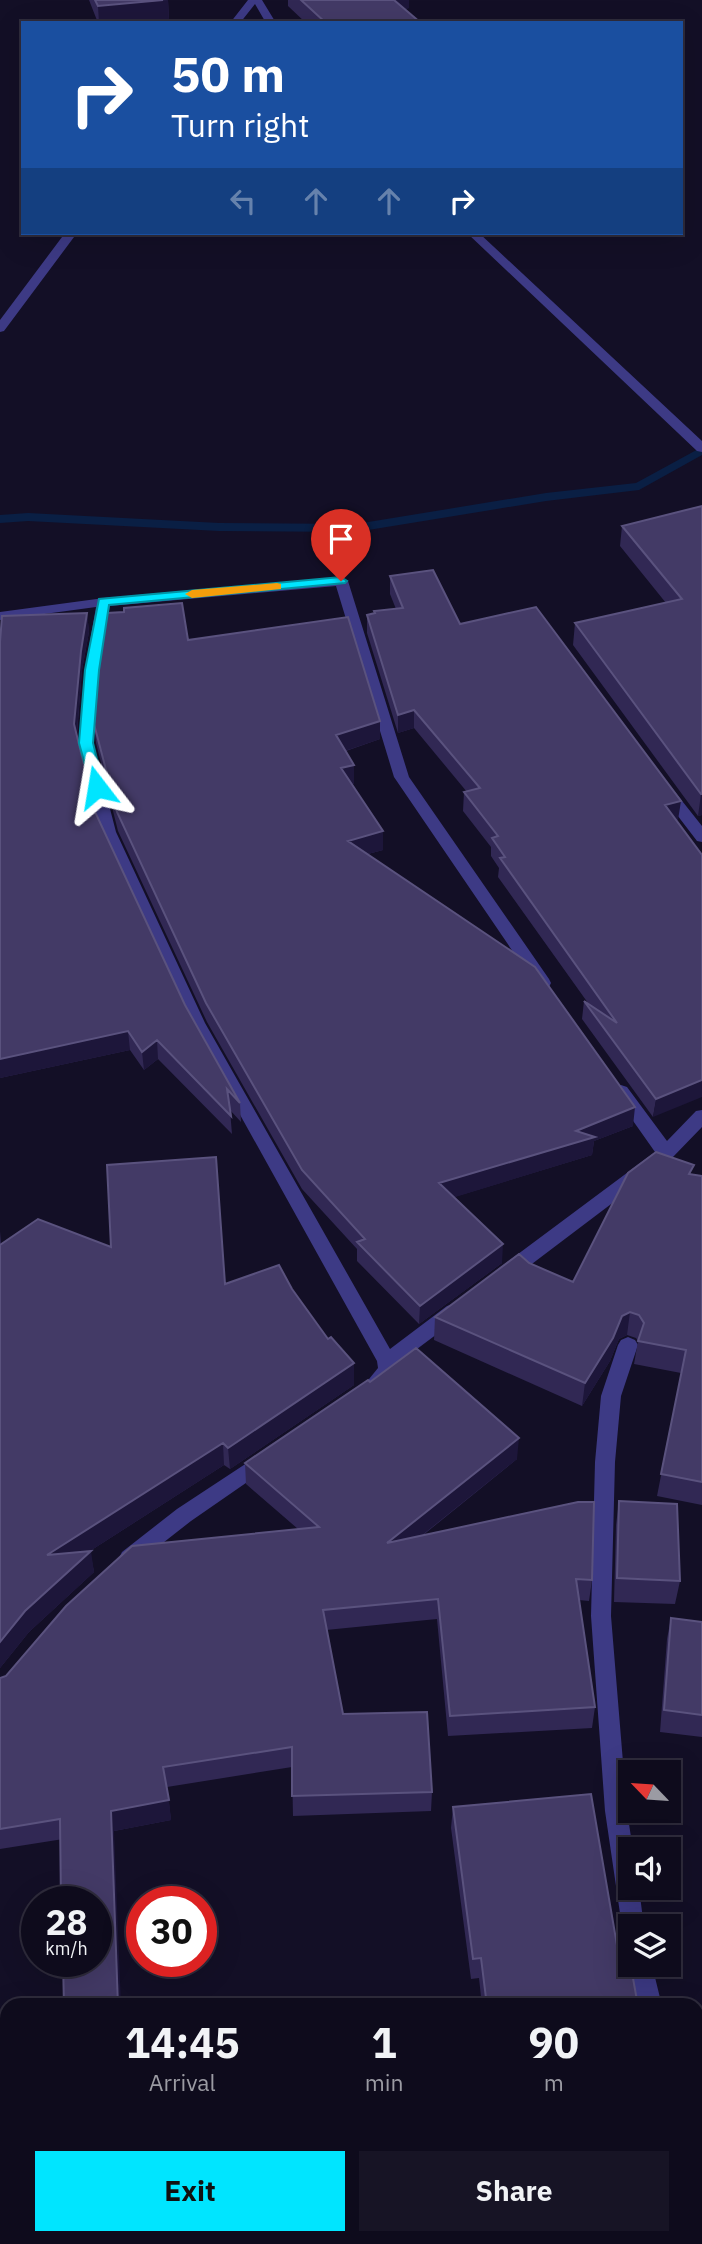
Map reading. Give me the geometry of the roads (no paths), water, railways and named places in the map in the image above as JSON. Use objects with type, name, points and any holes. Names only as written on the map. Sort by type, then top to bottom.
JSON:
[{"type":"street","points":[[237,21],[255,0],[270,21]]},
{"type":"street","points":[[0,328],[70,235]]},
{"type":"street","points":[[475,235],[702,448]]},
{"type":"street","points":[[0,616],[104,602],[341,581],[402,777],[552,995]]},
{"type":"street","points":[[104,602],[92,670],[86,743],[108,831],[197,1023],[387,1361],[386,1374],[359,1395]]},
{"type":"street","points":[[653,772],[702,837]]},
{"type":"street","points":[[609,1074],[666,1153]]},
{"type":"street","points":[[487,1286],[666,1153],[702,1116]]},
{"type":"street","points":[[387,1361],[465,1303]]},
{"type":"street","points":[[628,1345],[611,1396],[605,1462],[601,1616],[616,1811],[631,1914]]},
{"type":"street","points":[[113,1571],[184,1515],[283,1447]]},
{"type":"street","points":[[643,1977],[648,1998]]},
{"type":"waterway","points":[[0,519],[28,517],[219,527],[356,528],[546,497],[639,486],[702,450]]}]
